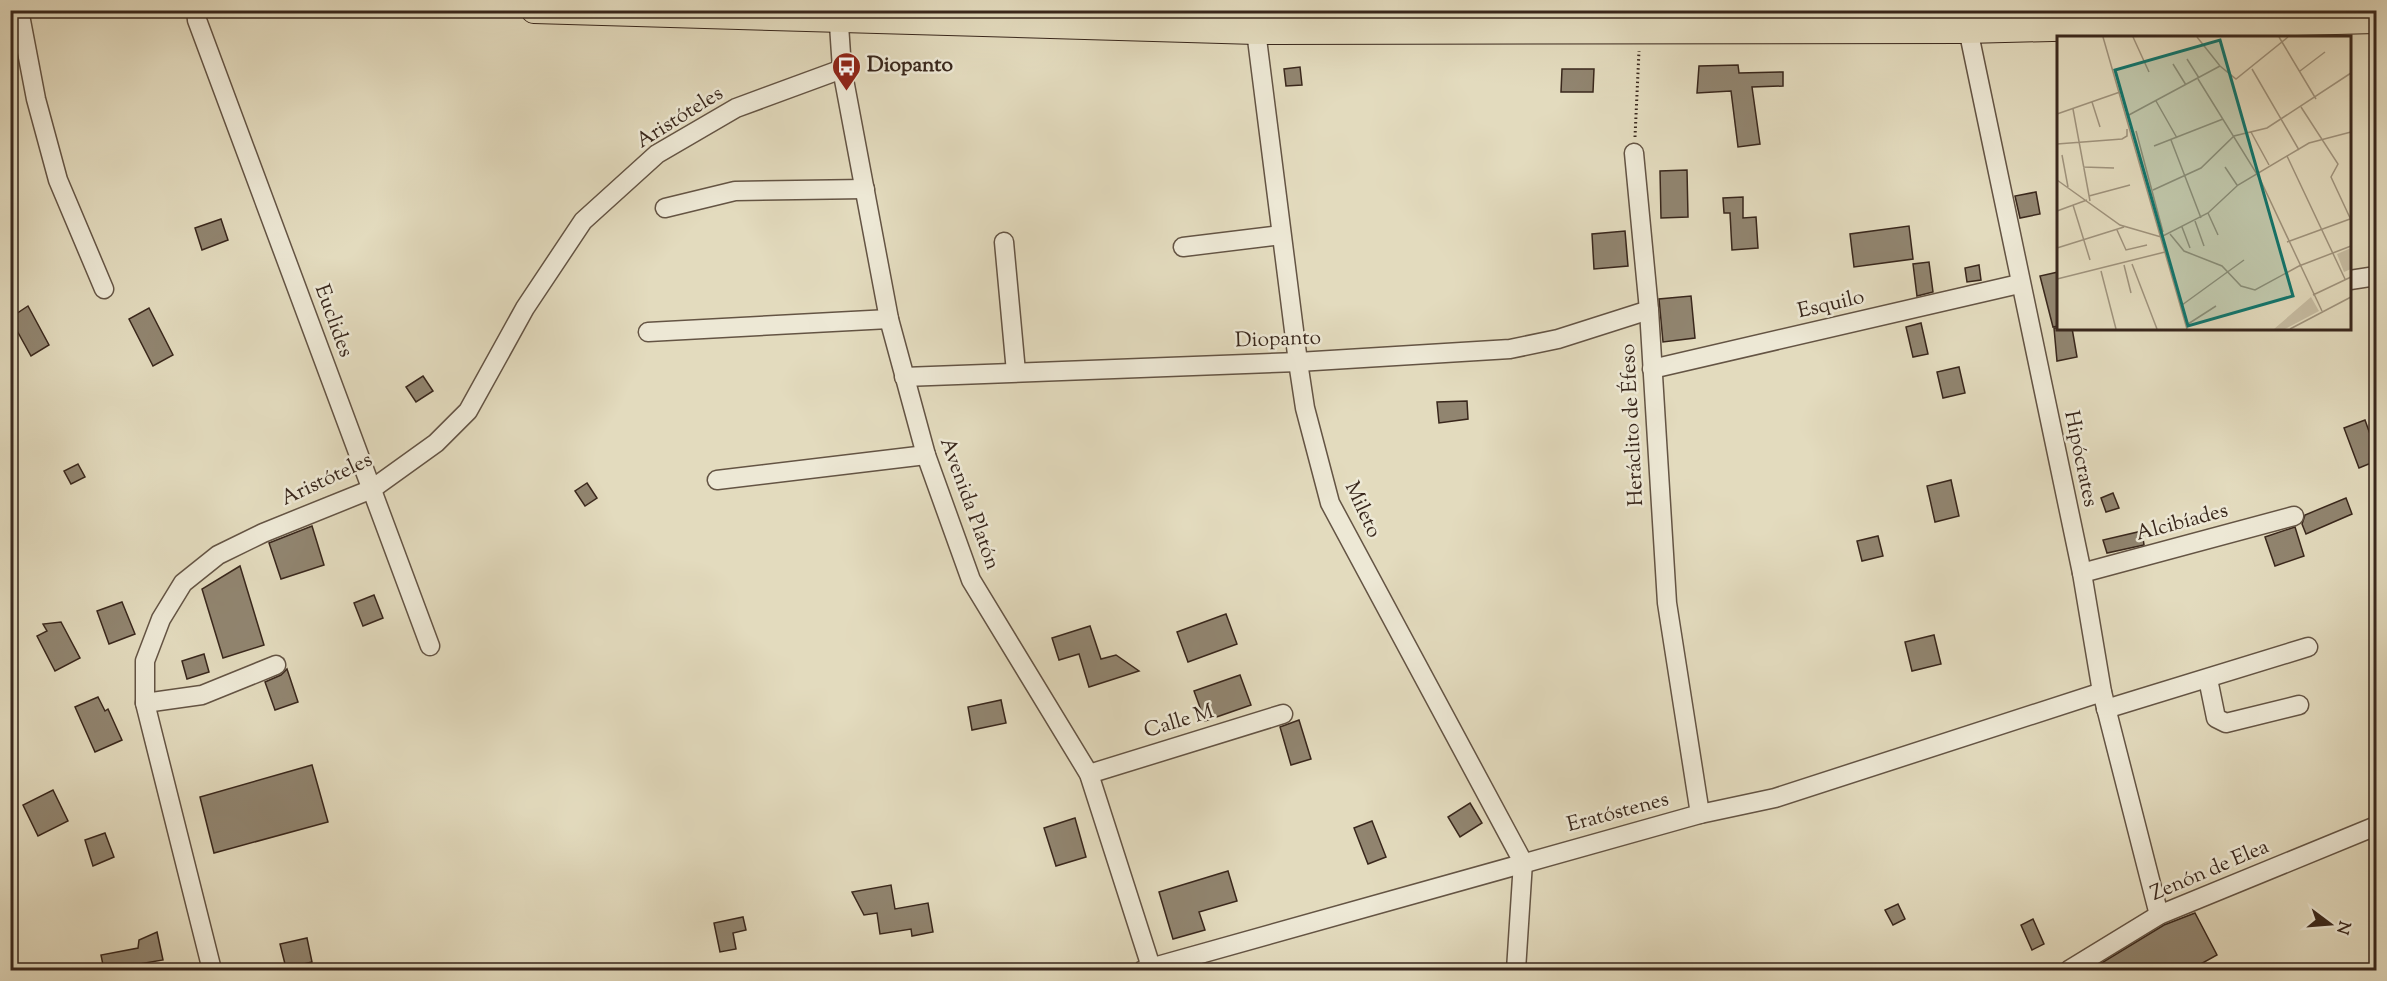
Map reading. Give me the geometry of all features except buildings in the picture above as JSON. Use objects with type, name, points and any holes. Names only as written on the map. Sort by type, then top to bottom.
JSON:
[{"type":"highway","points":[[534,10],[839,14],[1256,31],[1640,31],[1965,20],[2376,20]]},
{"type":"street","points":[[19,10],[36,99],[58,180],[104,289]]},
{"type":"street","name":"Euclides","points":[[196,10],[197,20],[430,646]]},
{"type":"street","name":"Avenida Platón","points":[[839,14],[842,69],[889,319],[926,456],[971,580],[1089,774],[1149,970]]},
{"type":"street","name":"Hipócrates","points":[[1965,20],[2019,284],[2082,573],[2104,700],[2159,915]]},
{"type":"street","name":"Mileto","points":[[1256,31],[1305,408],[1330,503],[1523,862]]},
{"type":"street","name":"Aristóteles","points":[[212,970],[145,704],[145,661],[161,619],[183,582],[218,555],[263,533],[372,489],[436,443],[468,411],[525,308],[583,221],[649,161],[736,108],[842,69]]},
{"type":"street","name":"Heráclito de Éfeso","points":[[1634,153],[1649,310],[1667,603],[1700,814]]},
{"type":"street","points":[[665,208],[735,191],[865,189]]},
{"type":"street","points":[[1183,247],[1281,235]]},
{"type":"street","points":[[1004,242],[1016,372]]},
{"type":"street","points":[[2351,280],[2376,276]]},
{"type":"street","name":"Esquilo","points":[[1652,369],[2019,284]]},
{"type":"street","name":"Diopanto","points":[[904,377],[1298,362],[1510,349],[1558,339],[1649,310]]},
{"type":"street","points":[[648,332],[889,319]]},
{"type":"street","points":[[717,480],[926,456]]},
{"type":"street","name":"Alcibíades","points":[[2082,573],[2294,516]]},
{"type":"street","name":"Eratóstenes","points":[[1149,970],[1523,862],[1700,814],[1775,798],[2104,700],[2208,679],[2308,647]]},
{"type":"street","points":[[145,704],[202,695],[276,665]]},
{"type":"street","points":[[2208,679],[2216,718],[2226,723],[2299,705]]},
{"type":"street","name":"Calle M","points":[[1089,774],[1282,714]]},
{"type":"street","name":"Zenón de Elea","points":[[2068,970],[2159,915],[2376,826]]},
{"type":"street","points":[[1516,970],[1523,862]]},
{"type":"path","points":[[1634,153],[1640,31]]},
{"type":"place","name":"Diopanto","points":[[846,92]]}]
